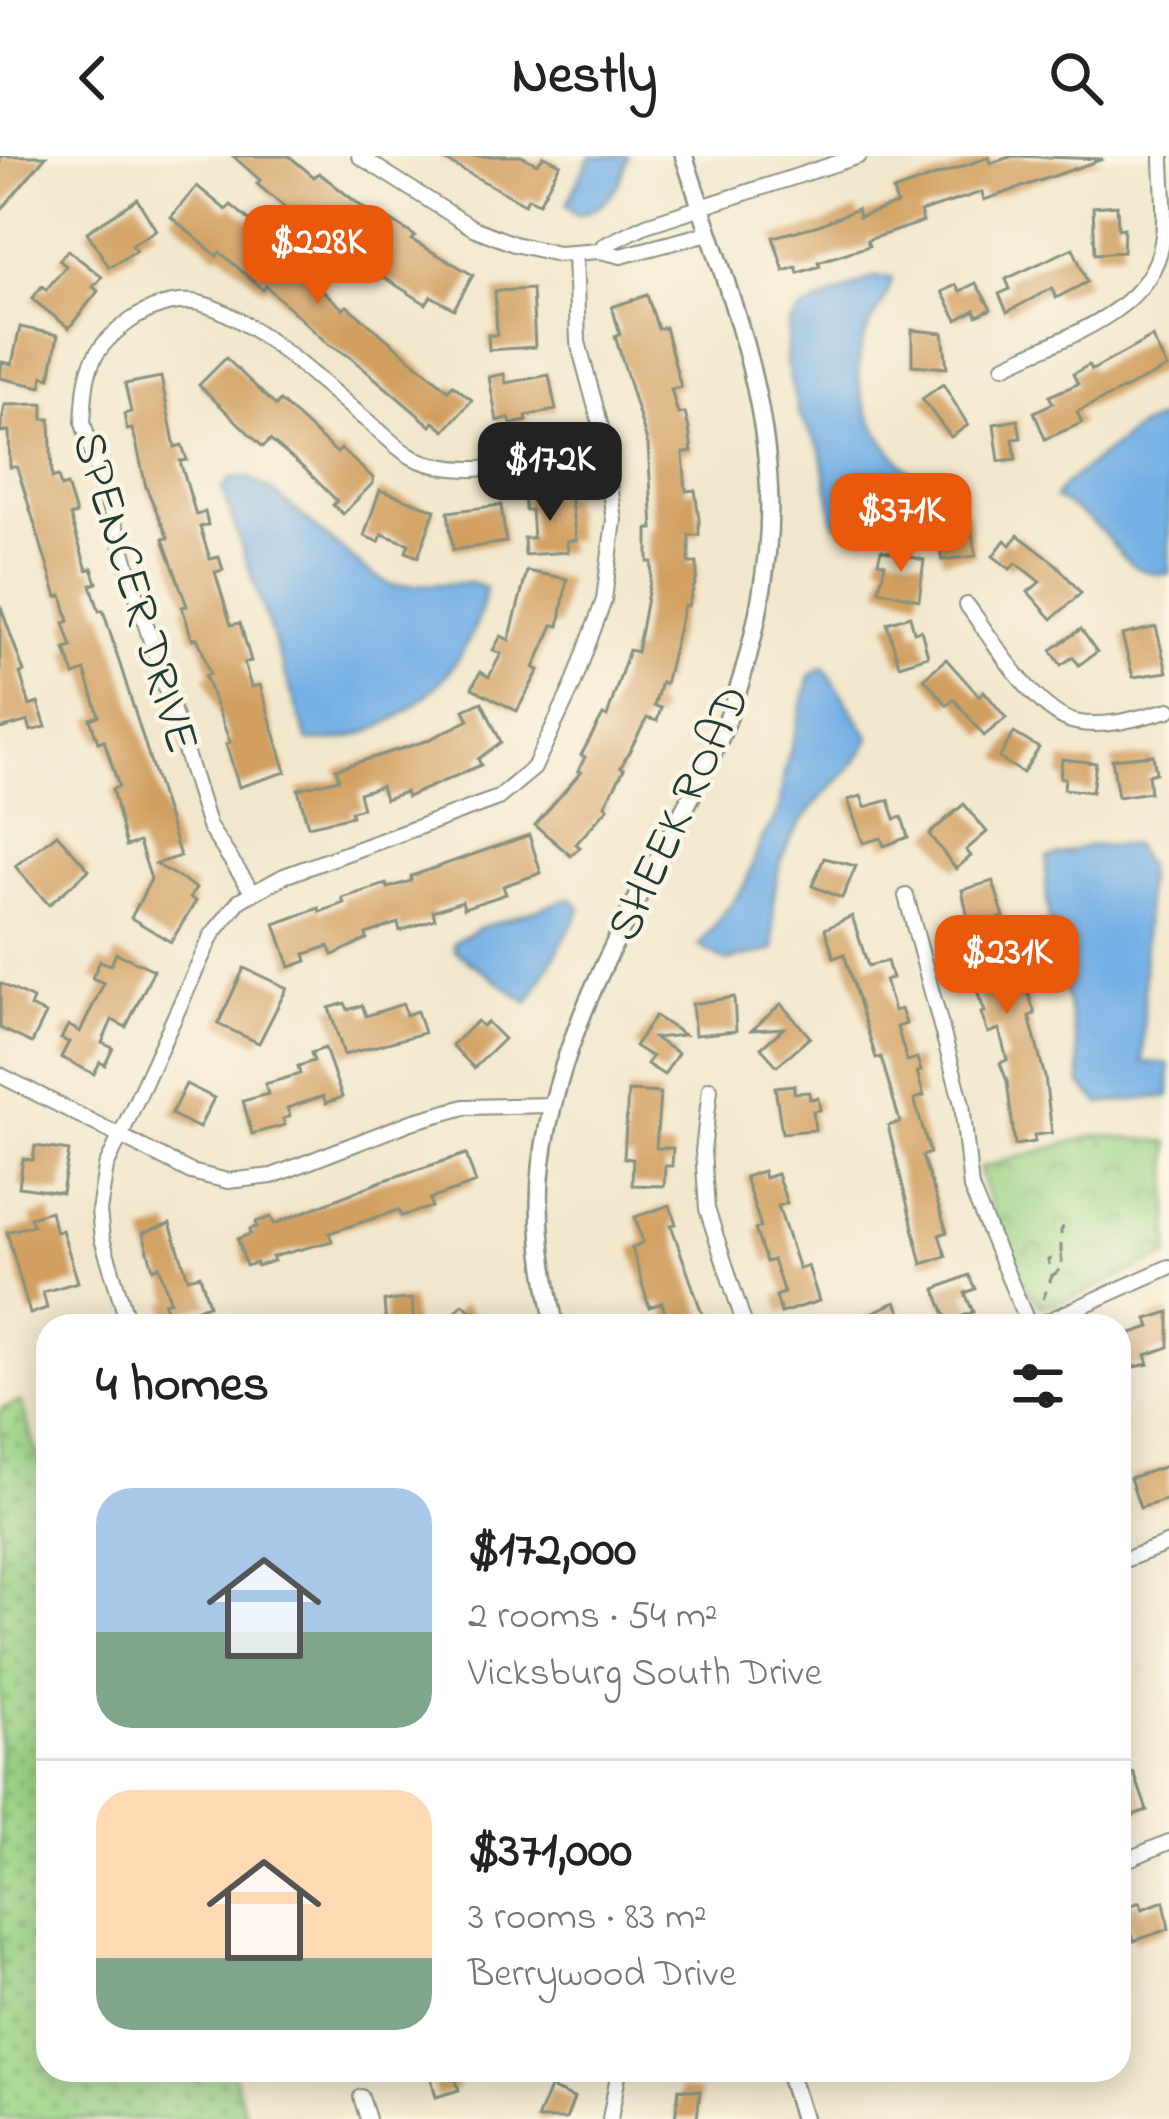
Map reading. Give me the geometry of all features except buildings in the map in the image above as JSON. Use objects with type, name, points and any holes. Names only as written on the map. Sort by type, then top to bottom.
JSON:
[{"type":"street","points":[[359,156],[473,228],[558,254],[600,251],[621,256],[709,233]]},
{"type":"street","name":"SHEEK ROAD","points":[[553,1314],[540,1196],[552,1105],[566,1053],[608,954],[729,716],[758,610],[767,551],[767,458],[753,377],[684,156]]},
{"type":"street","points":[[600,251],[646,225],[859,156]]},
{"type":"street","points":[[1004,366],[1121,308],[1138,294],[1164,256],[1162,156]]},
{"type":"street","points":[[124,1314],[108,1269],[99,1211],[106,1167],[212,935],[240,900],[284,876],[498,798],[534,768],[573,686],[604,600],[614,520],[604,446],[578,342],[575,253]]},
{"type":"street","name":"SPENCER DRIVE","points":[[254,892],[209,827],[83,423],[88,368],[95,352],[140,314],[175,301],[198,303],[237,318],[412,457],[456,470],[604,446]]},
{"type":"street","points":[[967,604],[1043,705],[1063,717],[1079,723],[1121,721],[1169,710]]},
{"type":"street","points":[[906,896],[962,1104],[971,1188],[1028,1314]]},
{"type":"street","points":[[0,1075],[191,1172],[228,1181],[272,1176],[411,1122],[465,1107],[552,1105]]},
{"type":"street","points":[[710,1089],[703,1151],[707,1210],[741,1314]]},
{"type":"street","points":[[1061,1314],[1169,1267]]},
{"type":"street","points":[[1131,1557],[1169,1543]]},
{"type":"street","points":[[1131,1858],[1169,1842]]},
{"type":"street","points":[[610,2119],[618,2082]]},
{"type":"street","points":[[791,2082],[802,2119]]},
{"type":"street","points":[[361,2097],[368,2119]]},
{"type":"path","points":[[1043,1299],[1052,1276],[1063,1267],[1061,1231],[1066,1221]]},
{"type":"path","points":[[1052,1276],[1048,1260],[1061,1255]]},
{"type":"green space","points":[[1096,1135],[1169,1142],[1169,1255],[1063,1302],[1042,1306],[1014,1263],[980,1168]]},
{"type":"green space","points":[[21,1402],[36,1450],[36,2082],[236,2082],[247,2119],[0,2119],[0,1409]]},
{"type":"water","points":[[590,156],[628,156],[612,194],[577,215],[567,204]]},
{"type":"water","points":[[874,277],[892,278],[860,351],[858,372],[868,412],[890,449],[919,480],[947,484],[893,519],[853,531],[834,522],[821,450],[799,415],[786,362],[789,325],[800,311]]},
{"type":"water","points":[[1169,415],[1169,574],[1134,566],[1092,523],[1055,498],[1064,485],[1139,427]]},
{"type":"water","points":[[248,477],[392,586],[470,583],[486,588],[465,647],[447,674],[399,717],[340,739],[308,741],[222,489],[232,478]]},
{"type":"water","points":[[824,667],[870,738],[807,814],[786,849],[776,885],[774,950],[726,961],[699,946],[745,885],[762,839],[779,812],[810,676]]},
{"type":"water","points":[[1133,845],[1146,866],[1143,1062],[1169,1064],[1169,1096],[1100,1104],[1081,1084],[1049,917],[1047,858],[1088,846]]},
{"type":"water","points":[[572,898],[581,909],[528,1003],[455,951],[454,943],[480,928]]}]
